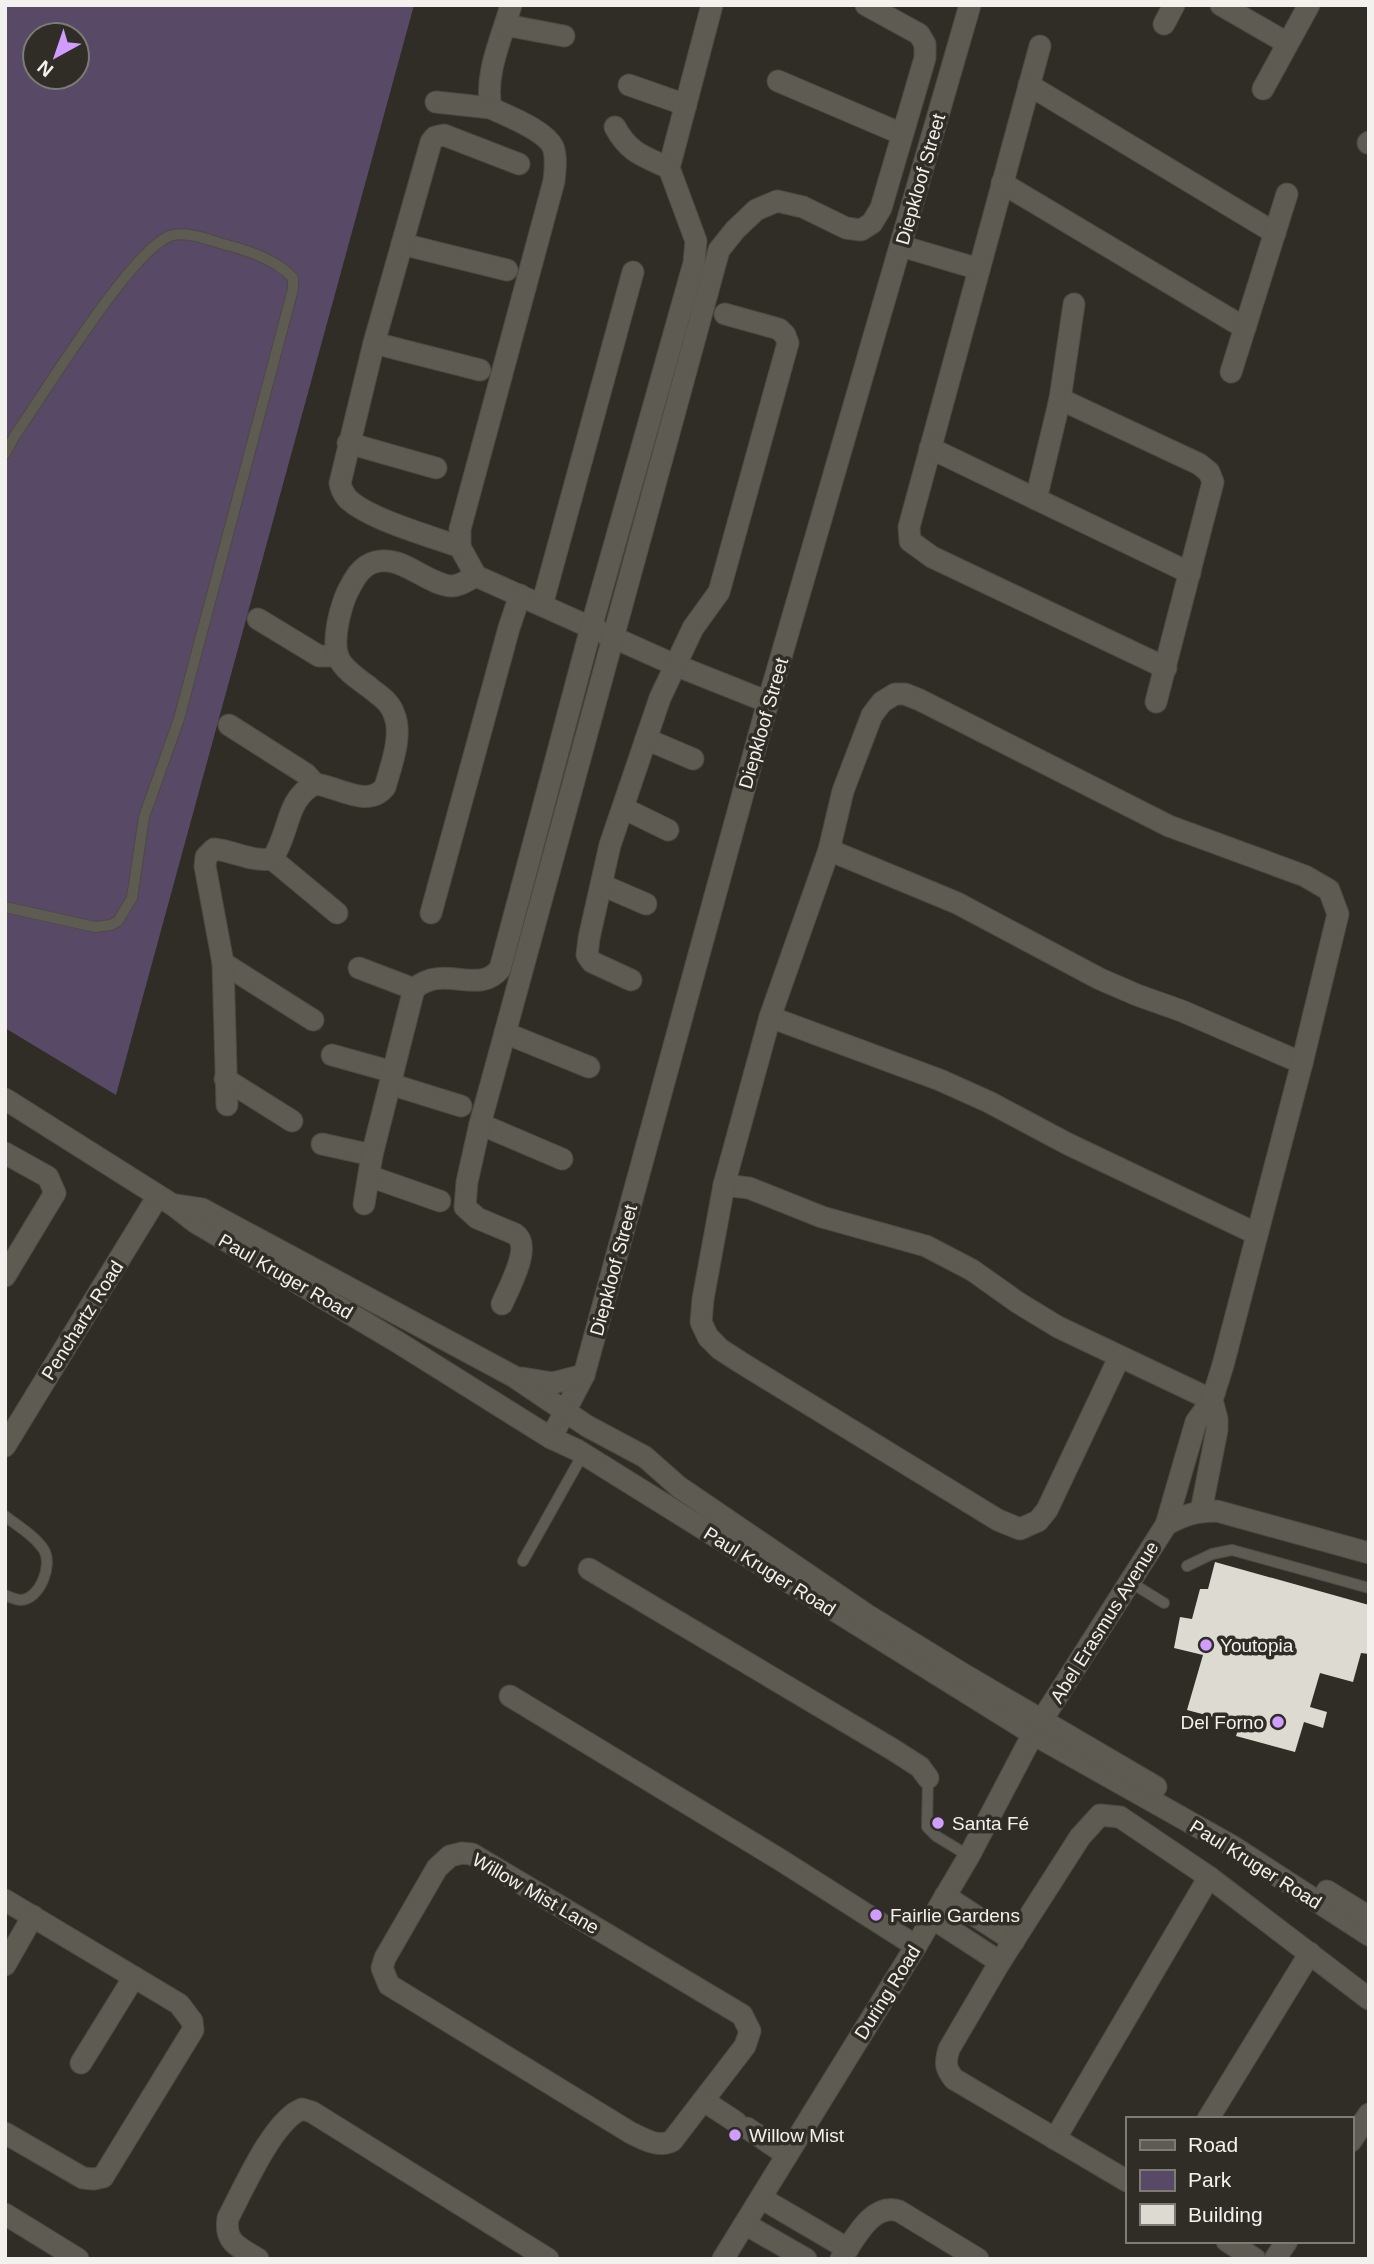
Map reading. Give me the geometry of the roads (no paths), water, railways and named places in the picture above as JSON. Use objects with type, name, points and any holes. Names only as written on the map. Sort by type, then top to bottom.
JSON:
[{"type":"street","points":[[502,1304],[515,1274],[522,1243],[520,1237],[477,1218],[465,1207],[467,1182],[480,1124],[719,250],[735,230],[757,210],[777,201],[803,206],[846,228],[861,230],[872,223],[881,208],[925,58],[925,44],[919,34],[866,5]]},
{"type":"street","name":"Diepkloof Street","points":[[551,1438],[584,1376],[768,702],[970,5]]},
{"type":"street","points":[[1221,5],[1287,43]]},
{"type":"street","points":[[1263,89],[1309,5]]},
{"type":"street","points":[[364,1204],[372,1155],[414,989],[425,979],[485,980],[494,977],[500,969],[591,628],[694,263],[696,241],[669,168],[708,6]]},
{"type":"street","points":[[491,108],[488,92],[508,15],[565,36]]},
{"type":"street","points":[[1040,46],[909,527],[910,541],[919,550],[1166,668]]},
{"type":"street","points":[[778,81],[902,134]]},
{"type":"street","points":[[629,85],[686,105]]},
{"type":"street","points":[[1029,85],[1275,233]]},
{"type":"street","points":[[436,102],[491,108],[539,134],[552,145],[556,161],[554,181],[460,529],[460,547],[475,576],[768,702]]},
{"type":"street","points":[[615,127],[624,144],[669,168]]},
{"type":"street","points":[[460,547],[367,512],[348,500],[340,483],[374,343],[435,137],[444,135],[519,164]]},
{"type":"street","points":[[1002,183],[1245,328]]},
{"type":"street","points":[[1231,372],[1287,194]]},
{"type":"street","points":[[402,244],[506,270]]},
{"type":"street","points":[[901,246],[979,269]]},
{"type":"street","points":[[542,605],[633,272]]},
{"type":"street","points":[[1036,499],[1060,399],[1074,304]]},
{"type":"street","points":[[631,980],[592,962],[587,955],[610,845],[675,664],[693,628],[719,592],[788,344],[779,329],[724,314]]},
{"type":"street","points":[[374,343],[480,370]]},
{"type":"street","points":[[1060,399],[1199,464],[1209,472],[1213,482],[1156,702]]},
{"type":"street","points":[[348,443],[436,468]]},
{"type":"street","points":[[930,449],[1190,573]]},
{"type":"street","points":[[272,859],[284,838],[294,802],[303,789],[315,784],[326,785],[369,798],[380,793],[390,768],[398,728],[394,712],[385,699],[345,667],[338,656],[337,638],[345,597],[353,580],[362,569],[376,561],[391,562],[449,586],[475,576]]},
{"type":"street","points":[[430,913],[520,595]]},
{"type":"street","points":[[258,619],[319,656],[338,656]]},
{"type":"street","points":[[1119,1358],[1047,1510],[1038,1521],[1020,1529],[1010,1526],[740,1362],[708,1337],[701,1322],[724,1185],[770,1017],[829,850],[843,791],[872,715],[882,702],[895,694],[920,700],[1169,826],[1305,876],[1329,890],[1338,914],[1302,1063],[1212,1400],[1196,1422],[1166,1525]]},
{"type":"street","points":[[229,725],[306,774],[315,784]]},
{"type":"street","points":[[646,739],[692,759]]},
{"type":"street","points":[[623,808],[668,830]]},
{"type":"street","points":[[227,1105],[223,963],[205,866],[206,857],[214,849],[253,859],[272,859],[337,913]]},
{"type":"street","points":[[829,850],[957,903],[1100,979],[1302,1063]]},
{"type":"street","points":[[602,885],[646,904]]},
{"type":"street","points":[[223,963],[313,1020]]},
{"type":"street","points":[[359,968],[414,989]]},
{"type":"street","points":[[770,1017],[940,1080],[1256,1234]]},
{"type":"street","points":[[505,1033],[589,1067]]},
{"type":"street","points":[[332,1055],[461,1106]]},
{"type":"street","points":[[225,1079],[292,1121]]},
{"type":"street","name":"Paul Kruger Road","points":[[5,1099],[166,1200],[195,1222],[396,1340],[551,1438],[583,1454],[1037,1727],[1232,1846],[1369,1935]]},
{"type":"street","points":[[480,1124],[562,1159]]},
{"type":"street","points":[[322,1144],[372,1155]]},
{"type":"street","points":[[5,1153],[48,1177],[55,1193],[5,1276]]},
{"type":"street","points":[[369,1176],[440,1201]]},
{"type":"street","points":[[724,1185],[749,1188],[822,1217],[926,1246],[972,1270],[1058,1327],[1212,1400]]},
{"type":"street","name":"Paul Kruger Road","points":[[166,1200],[202,1209],[513,1376],[587,1426],[645,1457],[679,1487],[1037,1727],[1114,1762],[1369,1916]]},
{"type":"street","name":"Penchartz Road","points":[[6,1442],[13,1414],[166,1200]]},
{"type":"street","points":[[513,1376],[553,1383],[584,1376]]},
{"type":"street","points":[[1201,1511],[1217,1430],[1212,1400]]},
{"type":"street","name":"Abel Erasmus Avenue","points":[[1037,1727],[1166,1525],[1182,1516],[1201,1511],[1217,1511],[1369,1553]]},
{"type":"street","points":[[589,1569],[892,1749],[920,1767],[929,1778]]},
{"type":"street","points":[[510,1696],[916,1946]]},
{"type":"street","name":"During Road","points":[[723,2259],[916,1946],[969,1856],[1037,1727]]},
{"type":"street","points":[[1126,2180],[954,2079],[946,2070],[949,2049],[1000,1962],[1080,1837],[1100,1815],[1120,1817],[1209,1877],[1369,1999]]},
{"type":"street","name":"Willow Mist Lane","points":[[472,1854],[742,2015],[750,2031],[748,2041],[704,2101],[672,2141],[666,2144],[649,2142],[389,1985],[383,1968],[385,1958],[437,1868],[450,1856],[472,1854]]},
{"type":"street","points":[[1055,2138],[1209,1877]]},
{"type":"street","points":[[945,1896],[1014,1941]]},
{"type":"street","points":[[5,1900],[179,2004],[192,2021],[193,2030],[103,2176],[83,2178],[5,2133]]},
{"type":"street","points":[[5,1965],[33,1916]]},
{"type":"street","points":[[932,1918],[1000,1962]]},
{"type":"street","points":[[1209,2117],[1310,1953]]},
{"type":"street","points":[[81,2063],[134,1977]]},
{"type":"street","points":[[704,2101],[787,2155]]},
{"type":"street","points":[[258,2259],[229,2239],[226,2230],[228,2218],[274,2135],[286,2119],[302,2109],[312,2112],[548,2259]]},
{"type":"street","points":[[1353,2138],[1369,2114]]},
{"type":"street","points":[[761,2198],[797,2219],[845,2254],[875,2214],[885,2208],[892,2209],[978,2259]]},
{"type":"street","points":[[5,2214],[78,2259]]},
{"type":"street","points":[[745,2224],[806,2259]]},
{"type":"street","points":[[1230,2243],[1255,2259]]},
{"type":"street","points":[[1275,2259],[1286,2243]]},
{"type":"lane","points":[[5,454],[99,312],[146,253],[159,241],[180,234],[239,248],[272,262],[293,278],[293,289],[178,719],[144,817],[132,898],[118,921],[94,927],[5,907]]},
{"type":"lane","points":[[523,1561],[583,1454]]},
{"type":"lane","points":[[5,1516],[32,1537],[47,1557],[45,1578],[38,1589],[27,1599],[20,1601],[6,1597]]},
{"type":"lane","points":[[1187,1566],[1212,1554],[1232,1550],[1369,1588]]},
{"type":"lane","points":[[1130,1582],[1164,1603]]},
{"type":"lane","points":[[929,1778],[927,1827],[936,1836],[969,1856]]},
{"type":"place","name":"Youtopia","points":[[1206,1645]]},
{"type":"place","name":"Del Forno","points":[[1278,1722]]},
{"type":"place","name":"Santa Fé","points":[[938,1823]]},
{"type":"place","name":"Fairlie Gardens","points":[[876,1915]]},
{"type":"place","name":"Willow Mist","points":[[735,2135]]}]
